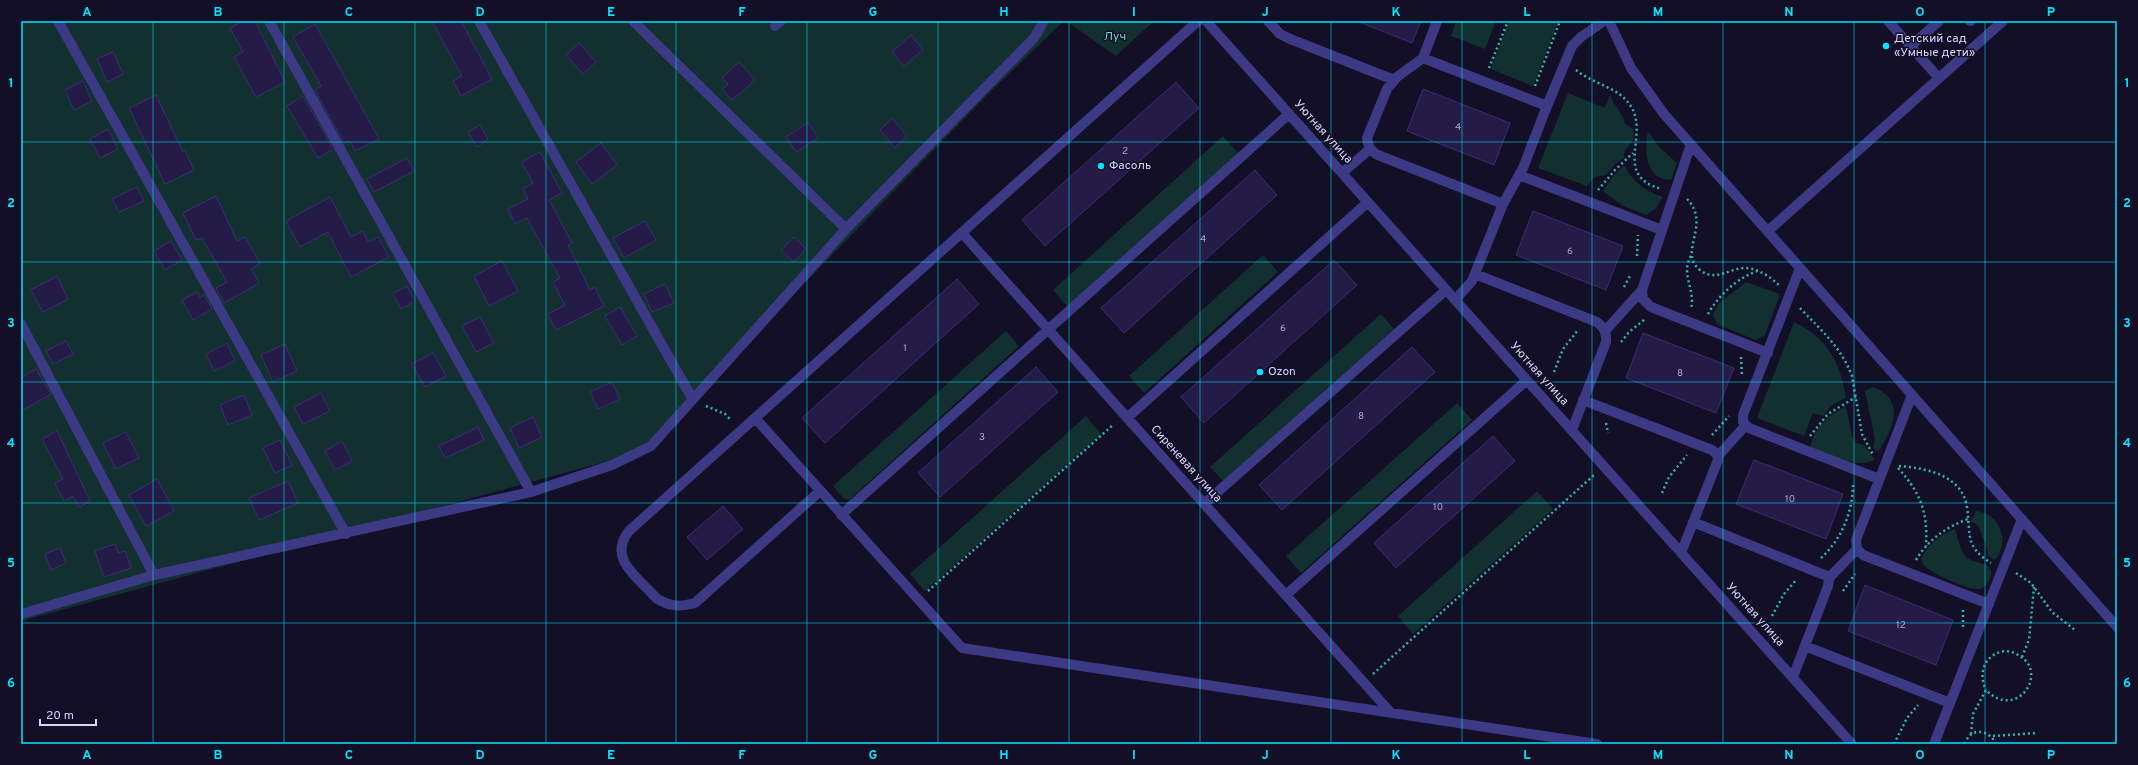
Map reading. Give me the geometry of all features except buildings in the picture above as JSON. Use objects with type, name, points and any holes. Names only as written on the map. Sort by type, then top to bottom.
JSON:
[{"type":"street","points":[[58,21],[346,534]]},
{"type":"street","points":[[269,21],[531,492]]},
{"type":"street","points":[[479,21],[692,398]]},
{"type":"street","points":[[633,21],[846,229]]},
{"type":"street","points":[[21,614],[154,575],[346,534],[531,492],[612,465],[651,446],[673,423],[692,398],[846,229],[1034,38],[1044,21]]},
{"type":"street","points":[[820,492],[695,603],[682,606],[672,606],[656,598],[622,560],[621,546],[623,539],[629,531],[1198,21]]},
{"type":"street","name":"Уютная улица","points":[[1206,21],[1852,744]]},
{"type":"street","points":[[1268,21],[1280,34],[1290,39],[1394,80]]},
{"type":"street","points":[[1437,21],[1423,58],[1394,80],[1386,89],[1367,138],[1370,149],[1378,155],[1503,204]]},
{"type":"street","points":[[1455,300],[1468,287],[1475,274],[1503,204],[1519,175],[1565,58],[1576,41],[1604,21]]},
{"type":"street","points":[[1609,21],[1631,68],[1644,90],[2117,627]]},
{"type":"street","points":[[1888,21],[1939,78]]},
{"type":"street","points":[[1911,46],[1939,21]]},
{"type":"street","points":[[1768,231],[2003,21]]},
{"type":"street","points":[[1423,58],[1547,106]]},
{"type":"street","points":[[841,515],[1289,114]]},
{"type":"street","points":[[1605,331],[1642,290],[1691,144]]},
{"type":"street","points":[[1342,173],[1370,149]]},
{"type":"street","points":[[1519,175],[1662,230]]},
{"type":"street","points":[[1126,416],[1368,202]]},
{"type":"street","name":"Сиреневая улица","points":[[962,232],[1391,713]]},
{"type":"street","points":[[1800,268],[1744,415],[1743,420],[1745,426],[1879,479]]},
{"type":"street","points":[[1475,274],[1591,320],[1600,324],[1605,331],[1606,342],[1572,430]]},
{"type":"street","points":[[1204,504],[1446,290]]},
{"type":"street","points":[[1642,290],[1645,303],[1660,311],[1768,353]]},
{"type":"street","points":[[21,324],[154,575]]},
{"type":"street","points":[[1286,595],[1527,380]]},
{"type":"street","points":[[1912,395],[1856,540],[1857,549],[1862,555],[1989,604]]},
{"type":"street","points":[[1583,400],[1715,452],[1718,456]]},
{"type":"street","points":[[755,418],[962,648],[1598,744]]},
{"type":"street","points":[[1681,553],[1718,456],[1745,426]]},
{"type":"street","points":[[1934,744],[2022,519]]},
{"type":"street","points":[[1693,522],[1826,574],[1829,578]]},
{"type":"street","points":[[1793,677],[1828,586],[1829,578],[1857,549]]},
{"type":"street","points":[[1805,646],[1950,702]]},
{"type":"path","points":[[1484,82],[1508,21]]},
{"type":"path","points":[[1530,100],[1560,21]]},
{"type":"path","points":[[1565,58],[1580,74],[1616,92],[1630,105],[1638,124],[1638,132],[1633,152],[1637,170],[1643,178],[1656,187],[1674,193],[1688,200],[1697,217],[1697,229],[1686,271],[1693,300],[1687,321]]},
{"type":"path","points":[[1590,202],[1615,170],[1633,152]]},
{"type":"path","points":[[1636,220],[1639,240],[1636,260]]},
{"type":"path","points":[[1691,256],[1698,269],[1710,275],[1718,276],[1739,269],[1757,270],[1772,279],[1790,296],[1836,346],[1852,376],[1865,442],[1876,457],[1886,462]]},
{"type":"path","points":[[1701,327],[1713,306],[1724,292],[1737,281],[1757,270]]},
{"type":"path","points":[[1621,291],[1632,271]]},
{"type":"path","points":[[1619,344],[1641,322],[1660,311]]},
{"type":"path","points":[[1554,372],[1557,361],[1570,339],[1591,320]]},
{"type":"path","points":[[1736,341],[1741,358],[1741,383]]},
{"type":"path","points":[[1803,449],[1813,430],[1828,414],[1856,397]]},
{"type":"path","points":[[692,398],[696,402],[726,414],[742,429]]},
{"type":"path","points":[[1603,408],[1608,433]]},
{"type":"path","points":[[1662,493],[1676,467],[1720,428],[1732,410]]},
{"type":"path","points":[[918,600],[1126,416]]},
{"type":"path","points":[[1364,682],[1604,466]]},
{"type":"path","points":[[1926,546],[1926,524],[1920,499],[1911,483],[1896,466],[1927,471],[1953,482],[1966,500],[1969,537],[1977,551],[1988,561],[2020,574],[2034,586],[2052,612],[2075,630]]},
{"type":"path","points":[[1772,616],[1777,604],[1790,586],[1830,549],[1843,528],[1852,498],[1852,468]]},
{"type":"path","points":[[1909,573],[1926,546],[1939,534],[1968,519]]},
{"type":"path","points":[[1842,593],[1860,568],[1870,558]]},
{"type":"path","points":[[2022,657],[2029,640],[2034,586]]},
{"type":"path","points":[[1961,593],[1964,612],[1962,631]]},
{"type":"path","points":[[2009,651],[2022,657],[2030,668],[2031,675],[2028,689],[2018,698],[2004,701],[1997,699],[1986,690],[1983,684],[1983,670],[1990,658],[1996,654],[2009,651]]},
{"type":"path","points":[[1972,734],[1973,714],[1986,690]]},
{"type":"path","points":[[1894,744],[1907,718],[1929,694]]},
{"type":"path","points":[[1965,744],[1972,734],[1979,731],[1986,732],[1993,736],[2037,734]]},
{"type":"path","points":[[1993,736],[1996,744]]},
{"type":"green space","points":[[21,21],[1064,21],[989,93],[641,452],[21,621]]},
{"type":"green space","name":"Луч","points":[[1066,21],[1154,21],[1116,56]]},
{"type":"green space","points":[[1456,21],[1496,21],[1485,49],[1451,36]]},
{"type":"green space","points":[[1509,21],[1558,22],[1533,86],[1491,69]]},
{"type":"green space","points":[[1568,93],[1605,108],[1610,94],[1625,124],[1633,129],[1633,139],[1624,153],[1624,158],[1614,165],[1606,175],[1595,177],[1587,186],[1538,168]]},
{"type":"green space","points":[[1648,131],[1660,148],[1677,163],[1671,180],[1662,179],[1651,170],[1648,163],[1646,147]]},
{"type":"green space","points":[[1223,136],[1239,154],[1068,307],[1053,290]]},
{"type":"green space","points":[[1624,165],[1631,176],[1640,185],[1645,189],[1663,197],[1655,209],[1646,215],[1623,206],[1603,191],[1613,176]]},
{"type":"green space","points":[[1263,255],[1278,272],[1144,393],[1129,376]]},
{"type":"green space","points":[[1746,282],[1780,294],[1765,335],[1756,340],[1717,324],[1713,315],[1718,304]]},
{"type":"green space","points":[[1381,314],[1394,329],[1223,481],[1210,467]]},
{"type":"green space","points":[[1794,322],[1806,328],[1824,343],[1840,373],[1846,398],[1832,405],[1823,416],[1813,413],[1804,436],[1757,418]]},
{"type":"green space","points":[[1006,331],[1019,346],[849,500],[844,499],[833,486]]},
{"type":"green space","points":[[1873,387],[1883,392],[1890,399],[1894,414],[1890,430],[1878,452],[1873,447],[1875,439],[1865,391]]},
{"type":"green space","points":[[1457,403],[1472,420],[1301,573],[1286,556]]},
{"type":"green space","points":[[1846,406],[1852,437],[1857,443],[1864,445],[1875,460],[1859,463],[1851,462],[1842,460],[1810,447],[1815,433],[1823,422],[1833,413]]},
{"type":"green space","points":[[1086,416],[1101,434],[925,591],[910,574]]},
{"type":"green space","points":[[1537,491],[1553,509],[1413,634],[1398,616]]},
{"type":"green space","points":[[1976,511],[1985,513],[1992,517],[2000,530],[2002,545],[2000,553],[1995,560],[1988,556],[1987,547],[1979,526],[1971,521]]},
{"type":"green space","points":[[1955,529],[1966,557],[1989,567],[1991,571],[1991,576],[1987,583],[1981,588],[1973,589],[1951,581],[1931,571],[1922,562],[1921,558],[1931,544],[1939,537]]},
{"type":"place","name":"Детский сад «Умные дети»","points":[[1886,46]]},
{"type":"place","name":"Фасоль","points":[[1101,166]]},
{"type":"place","name":"Ozon","points":[[1260,372]]}]
